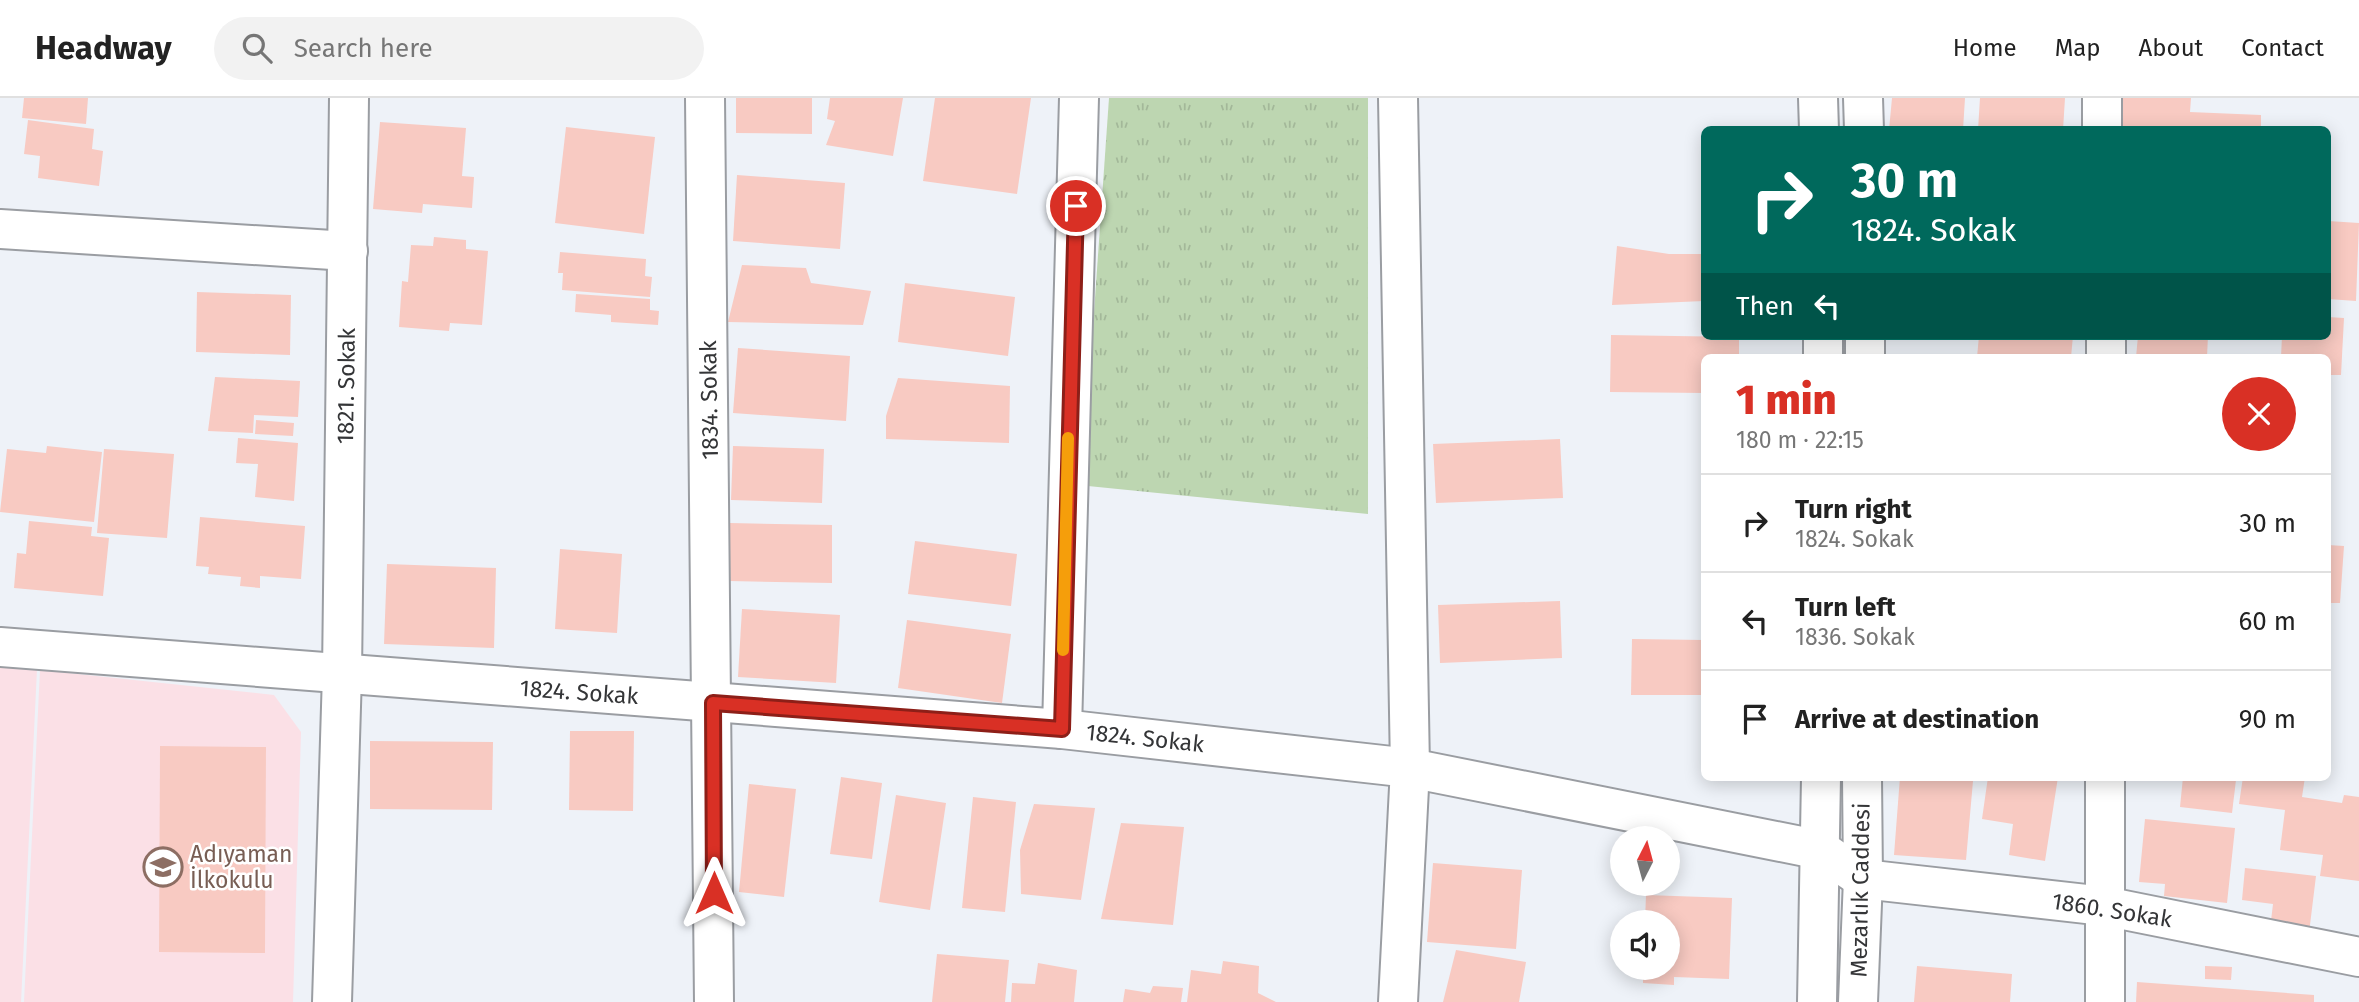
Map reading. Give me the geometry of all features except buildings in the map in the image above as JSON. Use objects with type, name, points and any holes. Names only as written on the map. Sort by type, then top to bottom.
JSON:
[{"type":"street","name":"1821. Sokak","points":[[332,1002],[342,674],[349,98]]},
{"type":"street","name":"1834. Sokak","points":[[705,98],[714,1002]]},
{"type":"street","points":[[1062,729],[1079,98]]},
{"type":"street","points":[[1398,98],[1410,768],[1398,1002]]},
{"type":"street","points":[[1818,98],[1818,126]]},
{"type":"street","points":[[1863,98],[1864,126]]},
{"type":"street","points":[[2102,98],[2102,126]]},
{"type":"street","points":[[0,229],[348,251]]},
{"type":"street","name":"1824. Sokak","points":[[0,647],[1062,729],[1410,768],[1821,849]]},
{"type":"street","name":"Mezarlık Caddesi","points":[[1817,1002],[1821,781]]},
{"type":"street","name":"Mezarlık Caddesi","points":[[1858,1002],[1863,879],[1862,781]]},
{"type":"street","points":[[2105,781],[2105,1002]]},
{"type":"street","points":[[1821,849],[1863,879]]},
{"type":"street","name":"1860. Sokak","points":[[1863,879],[2104,906],[2359,957]]},
{"type":"shaded area","points":[[0,666],[37,669],[21,1002],[0,1002]]},
{"type":"shaded area","name":"Adıyaman İlkokulu","points":[[40,670],[274,695],[301,732],[293,1002],[24,1002]]},
{"type":"green space","points":[[1109,98],[1368,98],[1368,514],[1088,486],[1093,327]]},
{"type":"slow traffic","points":[[1063,650],[1068,438]]},
{"type":"place","name":"Adıyaman İlkokulu","points":[[163,867]]},
{"type":"route","points":[[714,893],[713,703],[1062,729],[1076,206]]}]
